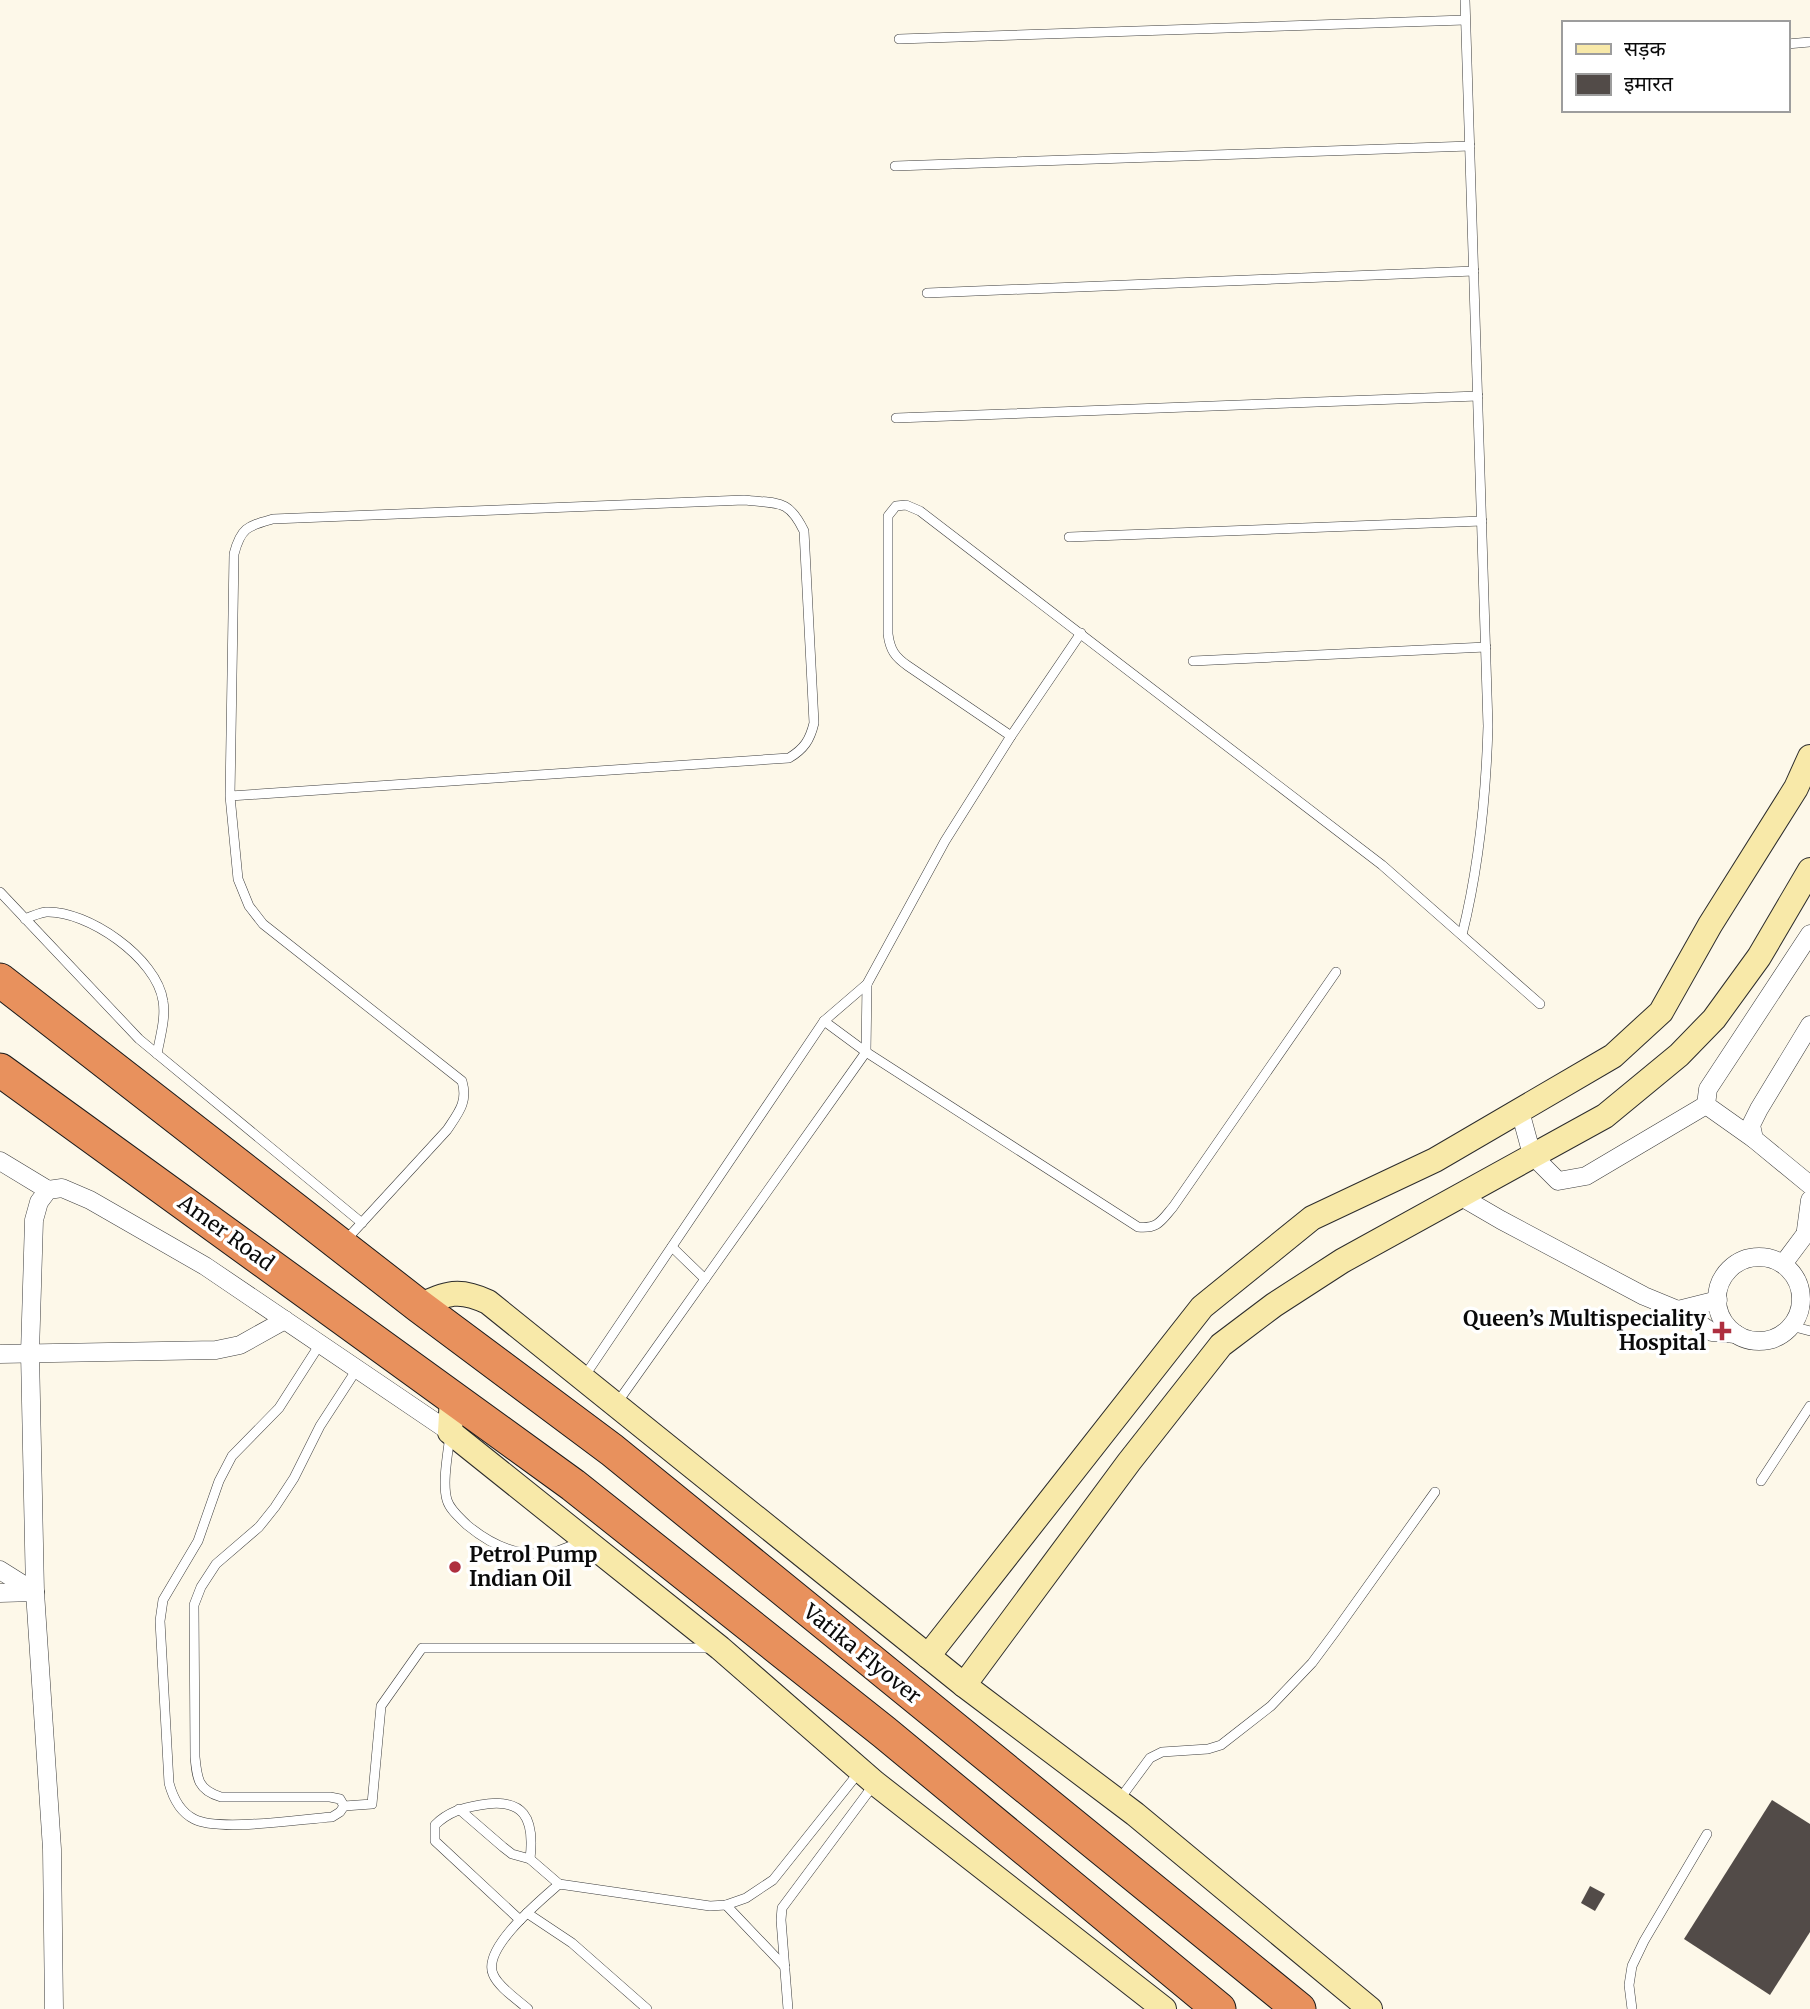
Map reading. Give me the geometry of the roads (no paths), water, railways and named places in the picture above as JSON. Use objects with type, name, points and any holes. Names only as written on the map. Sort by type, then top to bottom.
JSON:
[{"type":"highway","name":"Vatika Flyover","points":[[0,980],[352,1234],[419,1306],[612,1450],[1299,2009]]},
{"type":"highway","name":"Amer Road","points":[[0,1070],[452,1397]]},
{"type":"highway","points":[[452,1397],[573,1485],[863,1715],[1219,2009]]},
{"type":"street","points":[[928,1656],[1202,1307],[1312,1218],[1435,1160],[1520,1111],[1613,1056],[1661,1012],[1710,925],[1796,788],[1810,757]]},
{"type":"street","points":[[964,1685],[1129,1462],[1221,1345],[1274,1305],[1342,1261],[1605,1116],[1679,1055],[1714,1019],[1759,957],[1810,870]]},
{"type":"street","points":[[1706,1105],[1708,1089],[1810,934]]},
{"type":"street","points":[[1754,1139],[1752,1125],[1759,1109],[1810,1024]]},
{"type":"street","points":[[1520,1111],[1532,1155],[1558,1181],[1587,1175],[1706,1105]]},
{"type":"street","points":[[1706,1105],[1754,1139],[1810,1185]]},
{"type":"street","points":[[0,1161],[48,1190],[62,1188],[90,1200],[205,1266],[450,1432],[720,1648],[868,1776],[1164,2009]]},
{"type":"street","points":[[48,1190],[39,1202],[34,1220],[30,1353],[35,1592],[52,1849],[54,2009]]},
{"type":"street","points":[[1458,1195],[1632,1290],[1678,1310],[1712,1332],[1736,1334]]},
{"type":"street","points":[[1783,1264],[1809,1230],[1810,1200]]},
{"type":"street","points":[[1764,1258],[1783,1264],[1796,1279],[1800,1289],[1800,1308],[1791,1326],[1775,1338],[1765,1340],[1745,1339],[1736,1334],[1723,1319],[1718,1300],[1722,1280],[1744,1260],[1764,1258]]},
{"type":"street","points":[[419,1306],[440,1296],[471,1293],[488,1301],[964,1685],[1118,1801],[1370,2009]]},
{"type":"street","points":[[1678,1310],[1718,1300]]},
{"type":"street","points":[[0,1354],[216,1350],[240,1345],[285,1320]]},
{"type":"street","points":[[450,1432],[452,1397]]},
{"type":"street","points":[[0,1570],[35,1592]]},
{"type":"street","points":[[0,1593],[35,1592]]},
{"type":"lane","points":[[1462,935],[1478,849],[1487,765],[1479,396],[1465,0]]},
{"type":"lane","points":[[899,39],[1465,20]]},
{"type":"lane","points":[[1789,44],[1810,42]]},
{"type":"lane","points":[[895,166],[1470,146]]},
{"type":"lane","points":[[927,293],[1474,271]]},
{"type":"lane","points":[[896,418],[1479,396]]},
{"type":"lane","points":[[0,891],[130,1030],[352,1234],[447,1129],[466,1094],[462,1081],[263,923],[249,906],[238,880],[230,796],[234,554],[238,537],[249,526],[273,519],[744,500],[787,505],[795,513],[804,531],[814,723],[811,738],[801,751],[789,758],[230,796]]},
{"type":"lane","points":[[1011,736],[908,666],[897,658],[890,648],[888,516],[896,506],[906,505],[920,512],[1382,865],[1540,1004]]},
{"type":"lane","points":[[1069,537],[1482,521]]},
{"type":"lane","points":[[583,1379],[824,1021],[867,984],[945,841],[1011,736],[1081,633]]},
{"type":"lane","points":[[1193,661],[1486,647]]},
{"type":"lane","points":[[25,919],[44,912],[84,921],[104,928],[135,955],[148,970],[163,998],[164,1013],[157,1054]]},
{"type":"lane","points":[[824,1021],[866,1052],[1138,1227],[1150,1228],[1159,1223],[1173,1207],[1336,972]]},
{"type":"lane","points":[[615,1406],[866,1052],[867,984]]},
{"type":"lane","points":[[672,1247],[705,1279]]},
{"type":"lane","points":[[1791,1326],[1810,1331]]},
{"type":"lane","points":[[320,1344],[279,1408],[232,1456],[219,1481],[198,1541],[163,1600],[160,1622],[164,1706],[169,1783],[173,1798],[192,1818],[230,1824],[332,1817],[344,1806]]},
{"type":"lane","points":[[344,1806],[340,1799],[330,1797],[221,1797],[208,1793],[201,1785],[196,1774],[195,1757],[194,1605],[209,1573],[259,1527],[275,1507],[295,1478],[320,1426],[357,1369]]},
{"type":"lane","points":[[1761,1480],[1810,1406]]},
{"type":"lane","points":[[450,1432],[446,1475],[447,1500],[456,1516],[485,1539],[529,1555],[568,1548],[584,1539]]},
{"type":"lane","points":[[1118,1801],[1150,1758],[1162,1752],[1208,1749],[1222,1745],[1271,1706],[1312,1663],[1435,1492]]},
{"type":"lane","points":[[344,1806],[372,1804],[381,1706],[422,1648],[720,1648]]},
{"type":"lane","points":[[459,1809],[512,1854],[530,1859],[559,1884],[710,1906],[726,1905],[746,1898],[773,1880],[868,1776]]},
{"type":"lane","points":[[788,2009],[780,1920],[782,1909],[868,1776]]},
{"type":"lane","points":[[520,1920],[435,1841],[435,1825],[443,1817],[459,1809],[504,1803],[521,1810],[528,1818],[531,1827],[530,1859]]},
{"type":"lane","points":[[1632,2009],[1629,1985],[1632,1966],[1643,1941],[1707,1834]]},
{"type":"lane","points":[[528,2009],[494,1978],[490,1965],[495,1953],[520,1920],[559,1884]]},
{"type":"lane","points":[[726,1905],[785,1967]]},
{"type":"lane","points":[[527,1913],[572,1943],[647,2009]]},
{"type":"place","name":"Queen’s Multispeciality Hospital","points":[[1722,1331]]},
{"type":"place","name":"Petrol Pump Indian Oil","points":[[455,1567]]}]
